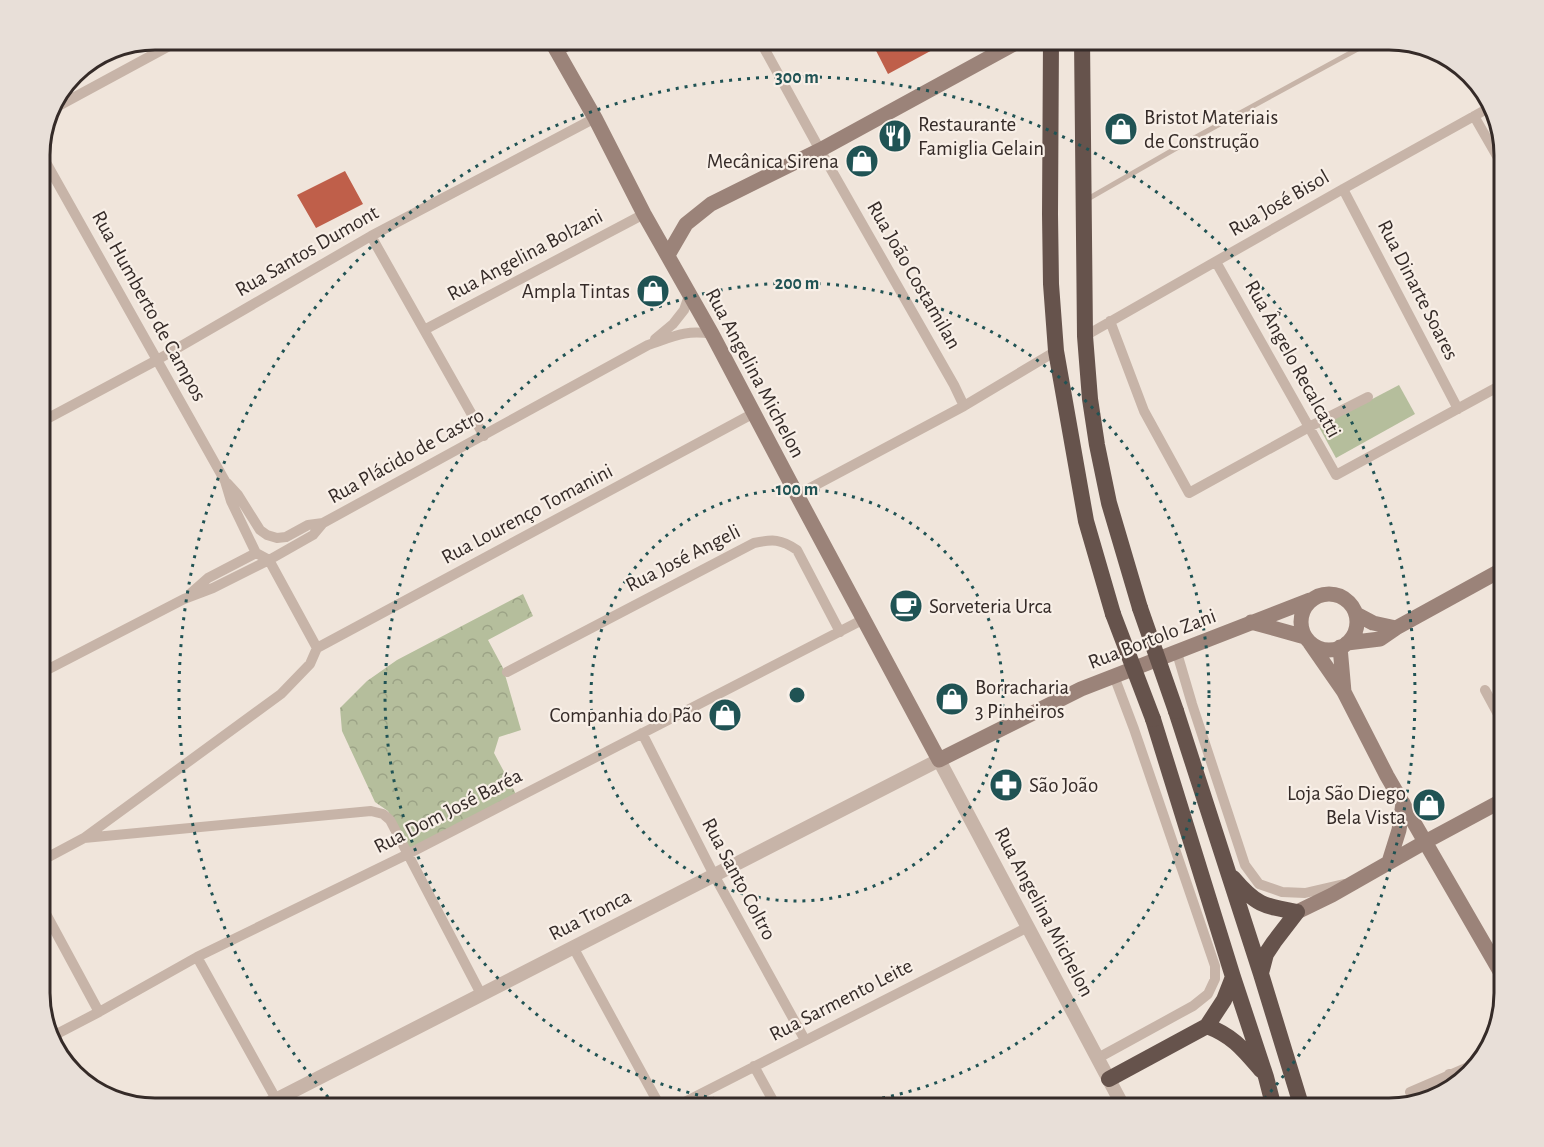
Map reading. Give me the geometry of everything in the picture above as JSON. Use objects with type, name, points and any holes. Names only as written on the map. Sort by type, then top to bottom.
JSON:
[{"type":"highway","points":[[1051,50],[1051,284],[1056,351],[1086,521],[1113,614],[1153,719],[1271,1098]]},
{"type":"highway","points":[[1082,50],[1085,336],[1090,399],[1097,446],[1109,503],[1140,608],[1176,711],[1299,1098]]},
{"type":"highway","points":[[1227,871],[1246,893],[1264,906],[1297,912],[1266,954],[1261,974]]},
{"type":"highway","points":[[1109,1079],[1207,1026],[1224,1000],[1233,977]]},
{"type":"highway","points":[[1207,1026],[1223,1033],[1238,1044],[1266,1077]]},
{"type":"main road","name":"Rua Angelina Michelon","points":[[557,50],[596,117],[644,214],[712,334],[939,760]]},
{"type":"main road","points":[[668,255],[686,224],[711,204],[820,150],[1003,50]]},
{"type":"main road","points":[[1308,640],[1317,647],[1333,650],[1344,645],[1380,639],[1494,574]]},
{"type":"main road","points":[[1344,692],[1344,645],[1353,637],[1356,629],[1356,614],[1347,600],[1333,594],[1325,594],[1310,600],[1305,606],[1300,622],[1308,640],[1344,692],[1387,776],[1494,961]]},
{"type":"main road","name":"Rua Bortolo Zani","points":[[939,760],[1081,689],[1310,600]]},
{"type":"main road","points":[[1356,614],[1372,623],[1396,628]]},
{"type":"main road","name":"Rua Bortolo Zani","points":[[1251,622],[1308,640]]},
{"type":"main road","points":[[1389,862],[1399,830],[1403,803]]},
{"type":"main road","points":[[1297,912],[1494,805]]},
{"type":"street","points":[[63,103],[162,50]]},
{"type":"street","name":"Rua João Costamilan","points":[[765,50],[964,405]]},
{"type":"street","name":"Rua José Bisol","points":[[1085,336],[1485,110]]},
{"type":"street","points":[[1474,116],[1494,151]]},
{"type":"street","name":"Rua Santos Dumont","points":[[50,417],[157,360],[371,236],[596,117]]},
{"type":"street","name":"Rua Humberto de Campos","points":[[50,170],[225,481],[231,501],[256,554]]},
{"type":"street","name":"Rua Dinarte Soares","points":[[1343,189],[1458,409]]},
{"type":"street","name":"Rua Angelina Bolzani","points":[[424,330],[644,214]]},
{"type":"street","points":[[371,236],[484,435]]},
{"type":"street","name":"Rua Ângelo Recalcatti","points":[[1216,262],[1336,475],[1458,409]]},
{"type":"street","name":"Rua Plácido de Castro","points":[[648,345],[673,324],[684,310],[689,296]]},
{"type":"street","points":[[1110,321],[1144,411],[1189,493],[1368,397]]},
{"type":"street","name":"Rua Plácido de Castro","points":[[50,668],[184,599],[213,588],[269,560],[314,535],[323,523],[648,345],[682,333],[712,334]]},
{"type":"street","points":[[797,495],[964,405],[1056,351]]},
{"type":"street","points":[[1458,409],[1494,389]]},
{"type":"street","name":"Rua Lourenço Tomanini","points":[[317,648],[754,413]]},
{"type":"street","name":"Rua Humberto de Campos","points":[[225,481],[238,495],[260,530],[267,535],[277,538],[286,537],[308,525],[323,523]]},
{"type":"street","name":"Rua José Angeli","points":[[507,672],[754,543],[770,540],[786,542],[797,550],[840,632]]},
{"type":"street","points":[[50,856],[84,838],[281,694],[310,664],[317,648],[269,560],[256,554]]},
{"type":"street","name":"Rua Plácido de Castro","points":[[184,599],[208,578],[256,554]]},
{"type":"street","name":"Rua Dom José Baréa","points":[[58,1034],[196,957],[408,854],[864,619]]},
{"type":"street","points":[[1177,653],[1230,820],[1245,864],[1251,874],[1259,884],[1282,892],[1305,893],[1356,881]]},
{"type":"street","points":[[1098,1058],[1193,1006],[1208,994],[1215,979],[1215,966],[1114,676]]},
{"type":"street","points":[[1485,690],[1494,707]]},
{"type":"street","name":"Rua Santo Coltro","points":[[642,734],[714,876],[805,1040]]},
{"type":"street","name":"Rua Tronca","points":[[289,1098],[482,994],[939,760]]},
{"type":"street","name":"Rua Angelina Michelon","points":[[939,760],[1119,1098]]},
{"type":"street","points":[[84,838],[371,811],[383,814],[390,820],[482,994]]},
{"type":"street","points":[[50,921],[99,1012]]},
{"type":"street","name":"Rua Sarmento Leite","points":[[692,1098],[1028,927]]},
{"type":"street","points":[[573,947],[656,1098]]},
{"type":"street","points":[[196,957],[275,1098]]},
{"type":"street","points":[[754,1066],[772,1098]]},
{"type":"street","points":[[1410,1092],[1461,1069]]},
{"type":"street","points":[[1449,1074],[1450,1078]]},
{"type":"lane","points":[[1084,201],[1356,50]]},
{"type":"path","points":[[1400,1097],[1410,1092]]},
{"type":"green space","points":[[1399,385],[1415,414],[1336,458],[1319,427]]},
{"type":"green space","points":[[523,594],[533,616],[488,640],[503,668],[521,730],[499,737],[494,753],[517,796],[409,851],[388,811],[375,802],[342,731],[340,708],[367,681],[397,660]]},
{"type":"building","points":[[876,50],[932,50],[888,74]]},
{"type":"building","points":[[345,171],[363,204],[316,228],[297,195]]},
{"type":"place","name":"Bristot Materiais de Construção","points":[[1121,129]]},
{"type":"place","name":"Restaurante Famiglia Gelain","points":[[895,136]]},
{"type":"place","name":"Mecânica Sirena","points":[[862,161]]},
{"type":"place","name":"Ampla Tintas","points":[[653,291]]},
{"type":"place","name":"Sorveteria Urca","points":[[906,606]]},
{"type":"place","name":"Borracharia 3 Pinheiros","points":[[952,699]]},
{"type":"place","name":"Companhia do Pão","points":[[725,715]]},
{"type":"place","name":"São João","points":[[1006,785]]},
{"type":"place","name":"Loja São Diego Bela Vista","points":[[1429,805]]}]
